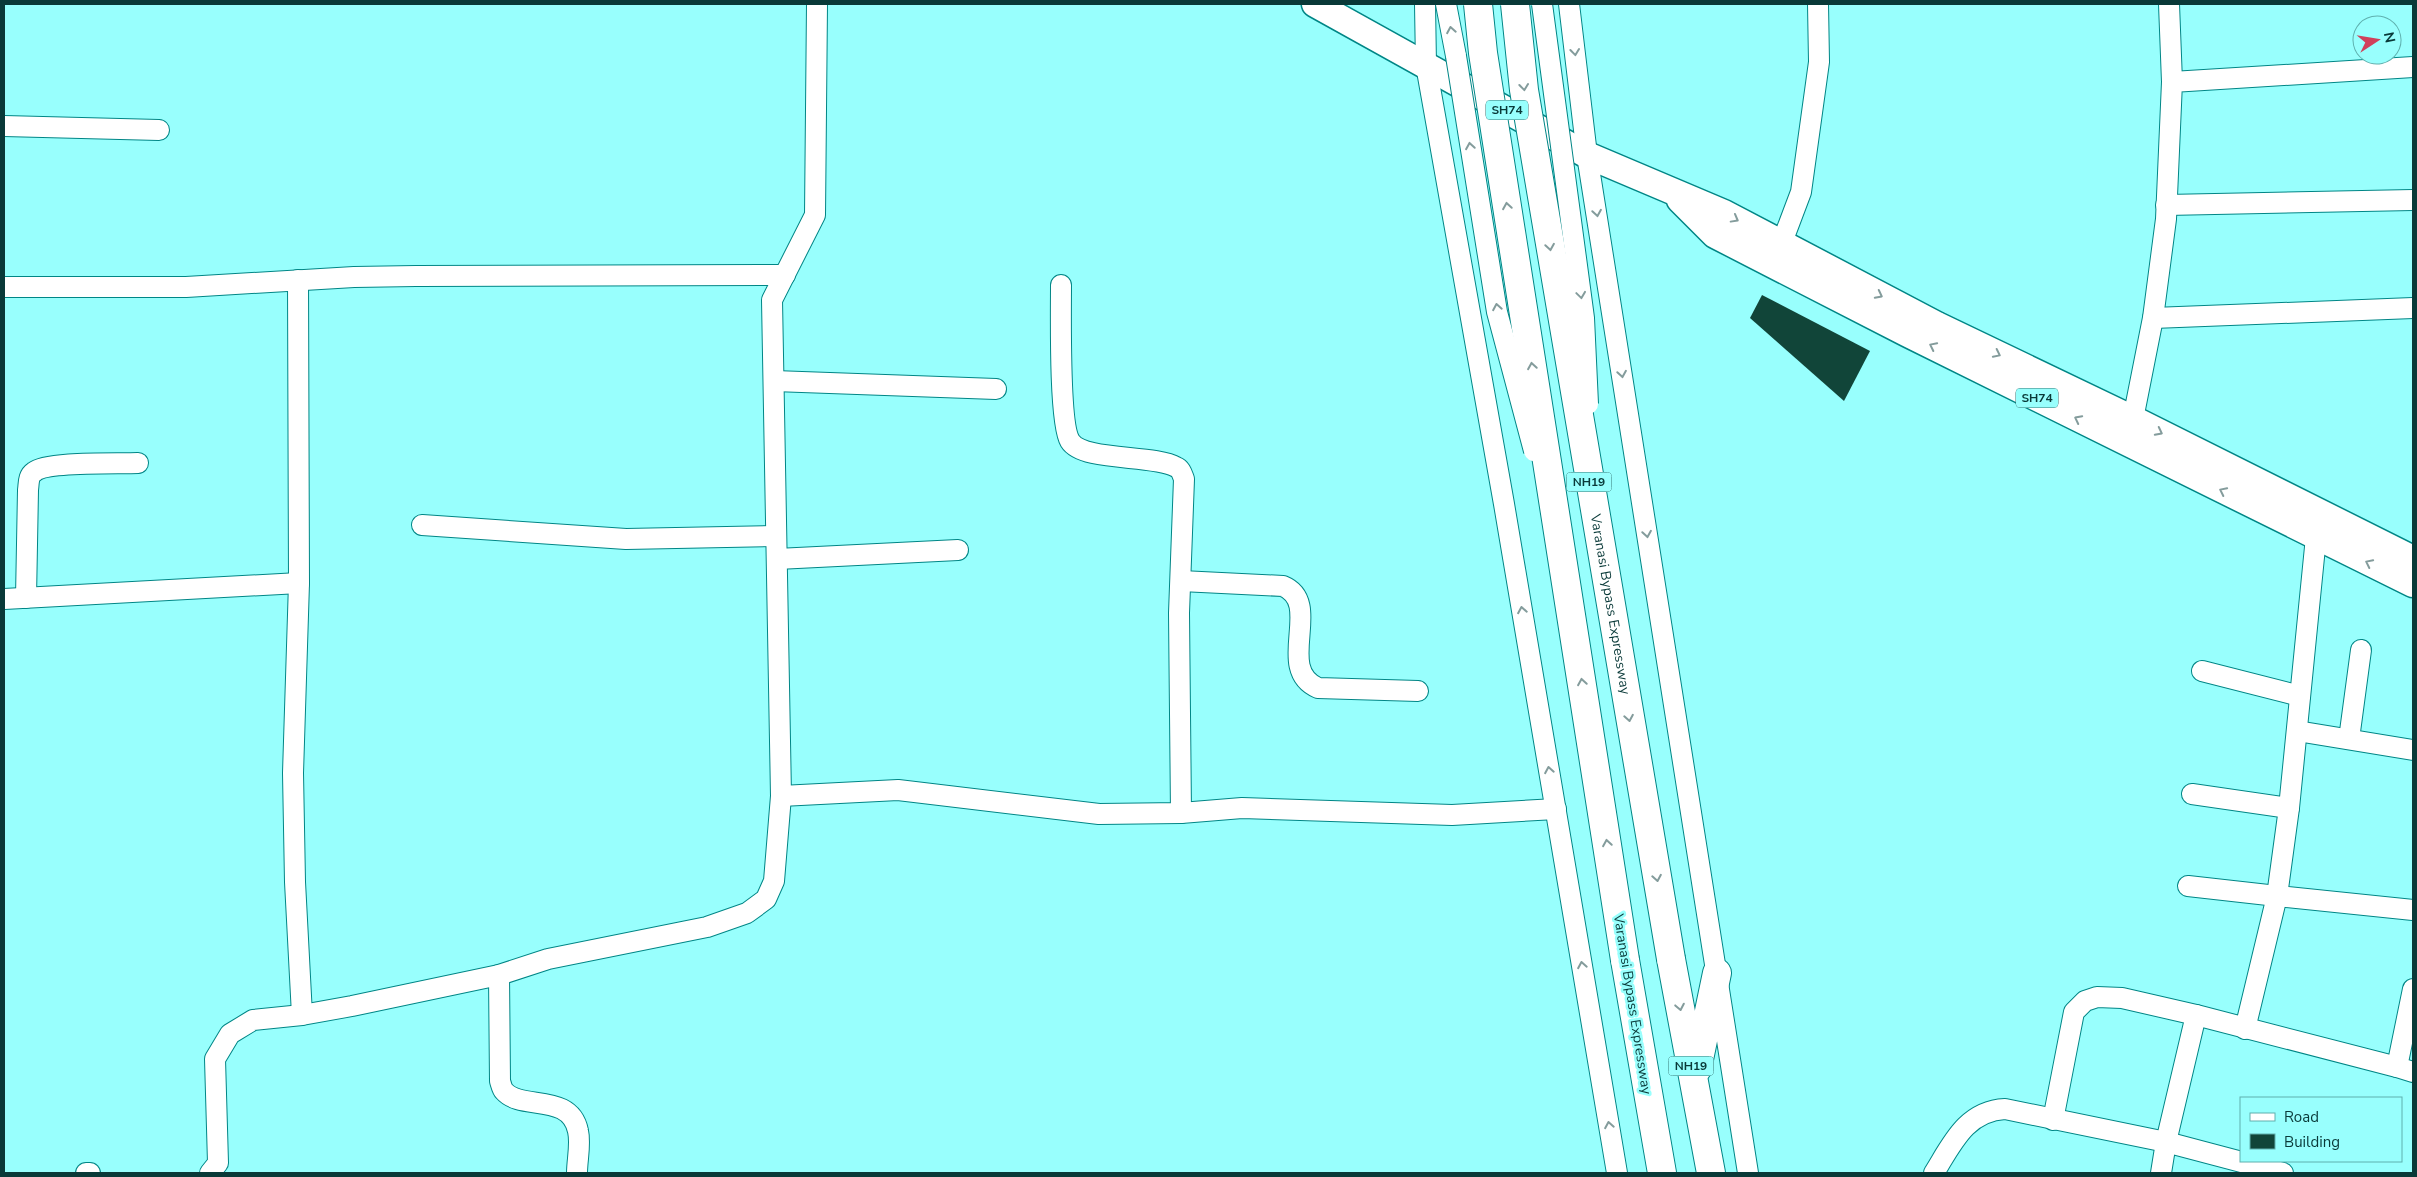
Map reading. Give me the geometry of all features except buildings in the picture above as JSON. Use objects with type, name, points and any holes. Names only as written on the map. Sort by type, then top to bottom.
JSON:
[{"type":"highway","name":"Varanasi Bypass Expressway","points":[[1478,4],[1485,63],[1625,960],[1662,1173]]},
{"type":"highway","name":"Varanasi Bypass Expressway","points":[[1515,4],[1524,90],[1593,505],[1671,959],[1711,1173]]},
{"type":"highway","points":[[1694,1082],[1717,973]]},
{"type":"main road","name":"SH74","points":[[1315,4],[1588,155],[1674,194],[1724,213],[1781,245],[1937,325],[2133,419],[2413,559]]},
{"type":"main road","name":"SH74","points":[[1674,194],[1715,235],[2413,584]]},
{"type":"street","points":[[210,1173],[218,1163],[215,1060],[230,1034],[253,1020],[302,1015],[499,976],[548,959],[707,927],[747,913],[766,899],[774,881],[781,796],[772,300],[815,215],[817,4]]},
{"type":"street","points":[[1425,4],[1426,65],[1556,809],[1617,1173]]},
{"type":"street","points":[[1446,4],[1497,312],[1562,557]]},
{"type":"street","points":[[1542,4],[1584,318],[1593,505]]},
{"type":"street","points":[[1569,4],[1588,155],[1748,1173]]},
{"type":"street","points":[[1781,245],[1801,192],[1820,62],[1818,4]]},
{"type":"street","points":[[2133,419],[2153,318],[2166,205],[2172,82],[2169,4]]},
{"type":"street","points":[[2172,82],[2413,67]]},
{"type":"street","points":[[4,126],[158,130]]},
{"type":"street","points":[[2166,205],[2413,200]]},
{"type":"street","points":[[4,286],[186,286],[416,276],[785,275]]},
{"type":"street","points":[[298,280],[298,582],[293,773],[295,882],[302,1015]]},
{"type":"street","points":[[1061,284],[1064,416],[1070,441],[1077,448],[1112,456],[1167,463],[1181,471],[1184,479],[1181,581],[1181,813]]},
{"type":"street","points":[[2153,318],[2413,308]]},
{"type":"street","points":[[774,381],[996,389]]},
{"type":"street","points":[[26,598],[28,490],[30,476],[34,472],[50,466],[138,463]]},
{"type":"street","points":[[422,526],[626,539],[776,536]]},
{"type":"street","points":[[2245,1029],[2277,896],[2289,808],[2316,537]]},
{"type":"street","points":[[776,559],[958,550]]},
{"type":"street","points":[[1181,581],[1283,586],[1290,589],[1296,594],[1300,604],[1299,654],[1301,672],[1308,683],[1318,688],[1418,691]]},
{"type":"street","points":[[4,599],[298,582]]},
{"type":"street","points":[[2348,739],[2361,650]]},
{"type":"street","points":[[2202,671],[2300,696]]},
{"type":"street","points":[[2297,730],[2413,750]]},
{"type":"street","points":[[781,796],[898,790],[1099,814],[1181,813],[1242,808],[1452,814],[1556,809]]},
{"type":"street","points":[[2192,794],[2289,808]]},
{"type":"street","points":[[2188,886],[2413,910]]},
{"type":"street","points":[[499,976],[500,1081],[504,1091],[516,1099],[558,1107],[570,1114],[579,1133],[577,1173]]},
{"type":"street","points":[[2052,1120],[2074,1012],[2085,1002],[2097,997],[2122,998],[2196,1015],[2405,1069],[2413,989]]},
{"type":"street","points":[[2161,1173],[2166,1142],[2196,1015]]},
{"type":"street","points":[[1934,1173],[1958,1134],[1968,1122],[1983,1113],[2005,1109],[2166,1142],[2240,1162]]},
{"type":"street","points":[[2241,1162],[2283,1173]]}]
